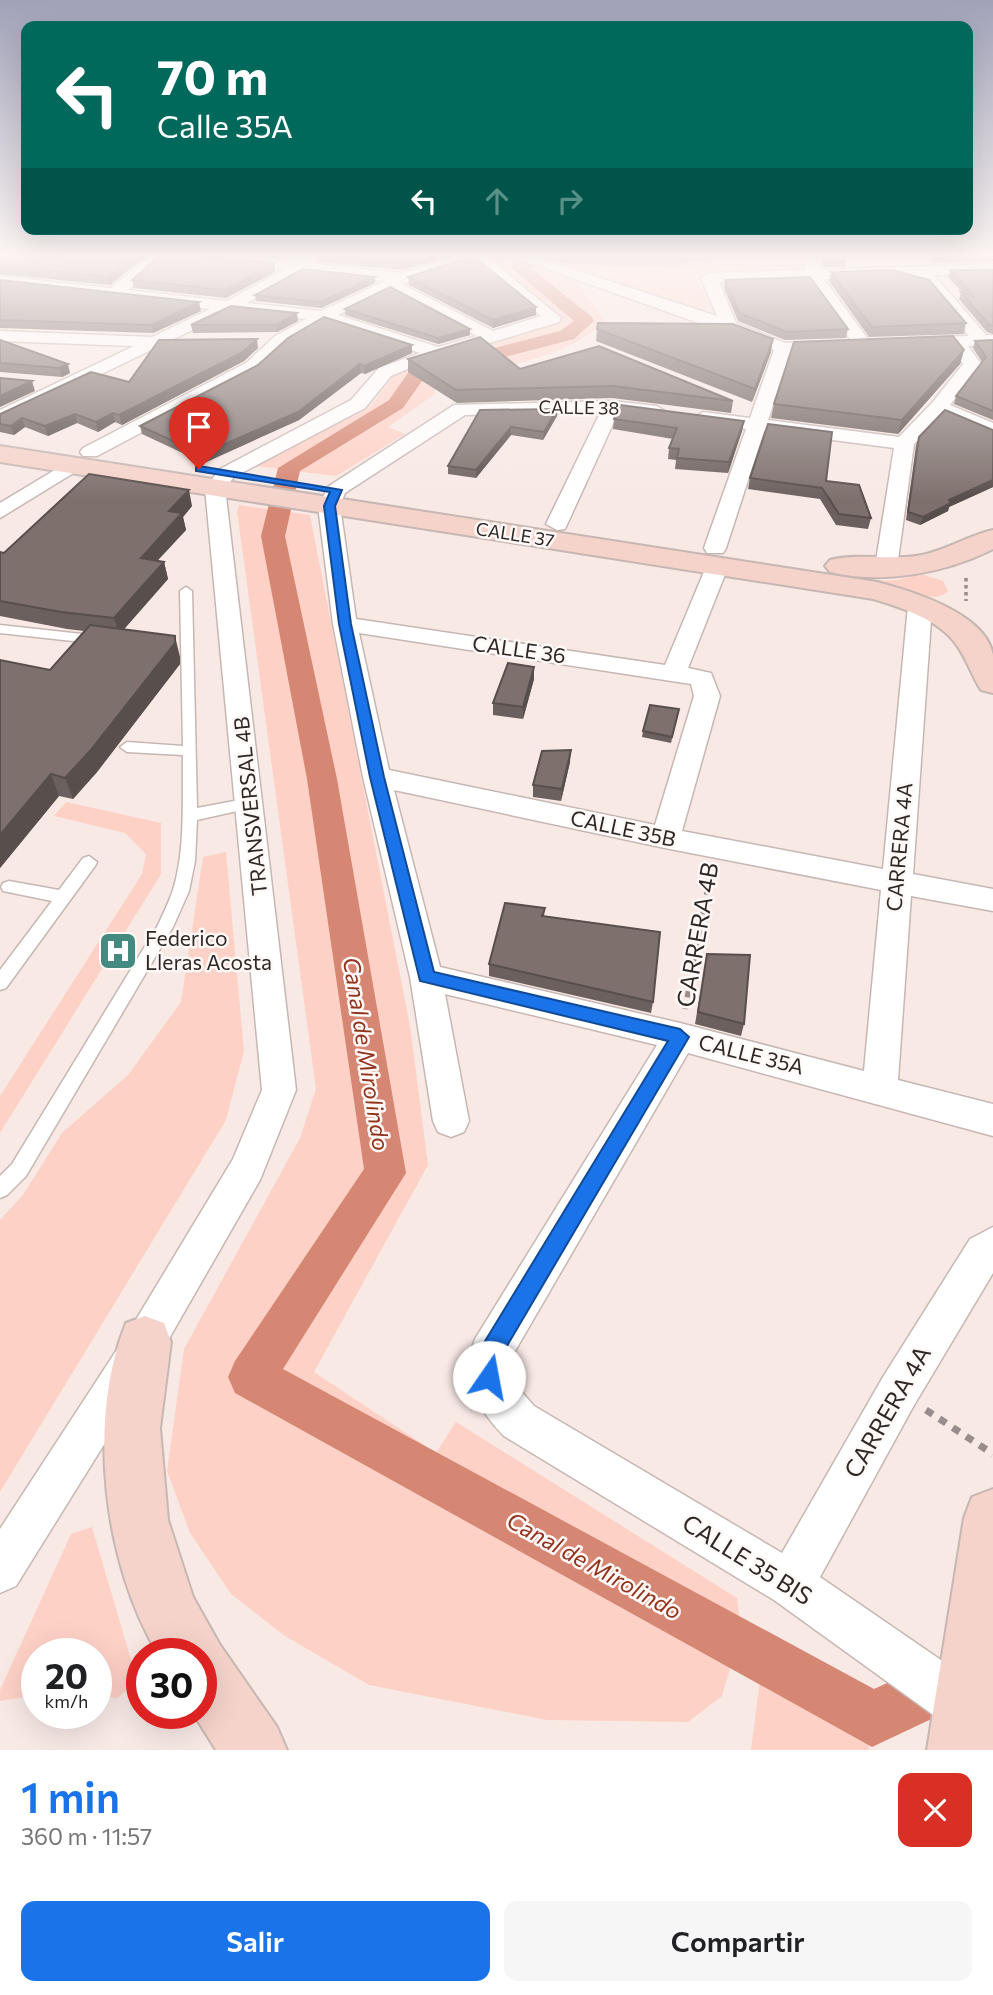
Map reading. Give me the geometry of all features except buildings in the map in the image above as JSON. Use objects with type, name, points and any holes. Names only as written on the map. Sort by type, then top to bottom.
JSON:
[{"type":"main road","name":"CALLE 37","points":[[0,438],[82,459],[716,558],[886,567],[966,554],[993,538]]},
{"type":"main road","name":"CALLE 37","points":[[0,454],[82,459]]},
{"type":"main road","name":"CALLE 37","points":[[325,497],[558,524],[855,587],[920,606],[966,636],[993,683]]},
{"type":"main road","points":[[145,1342],[132,1428],[139,1520],[167,1612],[182,1638]]},
{"type":"main road","points":[[967,1716],[993,1518]]},
{"type":"main road","points":[[217,1693],[254,1750]]},
{"type":"street","points":[[35,338],[198,340]]},
{"type":"street","points":[[0,416],[161,338]]},
{"type":"street","points":[[0,512],[82,459],[252,367],[285,338]]},
{"type":"street","points":[[391,338],[439,353]]},
{"type":"street","points":[[234,483],[358,404],[385,372],[490,338]]},
{"type":"street","points":[[757,338],[782,348],[870,345],[864,338]]},
{"type":"street","points":[[254,340],[281,340]]},
{"type":"street","points":[[903,344],[987,341]]},
{"type":"street","points":[[886,567],[904,443],[939,407],[972,364],[956,342]]},
{"type":"street","points":[[665,838],[707,696],[702,678],[683,674],[716,558],[782,348]]},
{"type":"street","points":[[24,381],[60,385]]},
{"type":"street","points":[[723,401],[761,420]]},
{"type":"street","points":[[558,524],[611,407]]},
{"type":"street","name":"CALLE 38","points":[[325,497],[461,409],[611,407],[761,420],[904,443]]},
{"type":"street","points":[[939,407],[993,430]]},
{"type":"street","name":"TRANSVERSAL 4B","points":[[145,1342],[247,1168],[279,1090],[250,803],[234,483]]},
{"type":"street","points":[[325,497],[345,624],[377,777],[426,977],[451,1121]]},
{"type":"street","name":"CARRERA 4A","points":[[880,1087],[920,606]]},
{"type":"street","name":"CALLE 36","points":[[345,624],[683,674]]},
{"type":"street","name":"CALLE 35B","points":[[377,777],[715,848],[993,900]]},
{"type":"street","name":"CALLE 35A","points":[[426,977],[880,1087],[993,1120]]},
{"type":"street","name":"CARRERA 4B","points":[[519,1421],[498,1401],[489,1377],[490,1354],[680,1037]]},
{"type":"street","name":"CARRERA 4A","points":[[790,1584],[898,1392],[984,1252],[993,1245]]},
{"type":"street","points":[[0,1570],[145,1342]]},
{"type":"street","name":"CALLE 35 BIS","points":[[519,1421],[790,1584],[967,1716]]},
{"type":"lane","points":[[0,1189],[19,1170],[165,927],[181,891],[187,861],[190,818],[183,648],[186,591]]},
{"type":"lane","points":[[0,629],[108,640]]},
{"type":"lane","points":[[127,747],[188,751]]},
{"type":"lane","points":[[190,818],[197,813],[250,803]]},
{"type":"lane","points":[[0,983],[89,862]]},
{"type":"lane","points":[[9,887],[63,897]]},
{"type":"path","name":"CARRERA 4B","points":[[680,1037],[715,848]]},
{"type":"path","points":[[898,1392],[993,1454]]},
{"type":"shaded area","points":[[504,338],[584,338],[570,346],[525,362],[434,381],[435,394],[388,427],[405,434],[336,476],[255,466],[370,407],[392,378],[409,367]]},
{"type":"shaded area","points":[[239,505],[310,515],[410,1026],[428,1165],[314,1372],[436,1453],[456,1422],[737,1598],[741,1631],[722,1696],[688,1722],[547,1720],[369,1685],[285,1636],[231,1594],[190,1533],[167,1471],[184,1349],[300,1138],[316,1089],[237,511]]},
{"type":"shaded area","points":[[921,574],[943,581],[948,591],[932,597],[922,596],[871,581],[897,580]]},
{"type":"shaded area","points":[[66,802],[161,823],[161,874],[0,1133],[0,1096],[142,874],[146,854],[125,833],[54,816]]},
{"type":"shaded area","points":[[226,852],[244,1051],[226,1120],[0,1492],[0,1220],[23,1195],[62,1133],[128,1075],[181,1002],[203,857]]},
{"type":"shaded area","points":[[92,1527],[126,1643],[126,1690],[118,1698],[112,1698],[112,1638],[24,1638],[71,1534]]},
{"type":"shaded area","points":[[766,1633],[809,1684],[867,1703],[869,1750],[751,1750]]},
{"type":"shaded area","points":[[21,1644],[21,1698],[0,1701],[0,1690]]},
{"type":"waterway","name":"Canal de Mirolindo","points":[[557,338],[417,374],[396,404],[289,468],[273,536],[322,779],[385,1173],[251,1377],[872,1719],[993,1662]]},
{"type":"place","name":"Federico Lleras Acosta","points":[[118,951]]},
{"type":"route","points":[[199,469],[336,490],[330,506],[345,624],[377,777],[426,977],[680,1037],[490,1354],[489,1377]]}]
